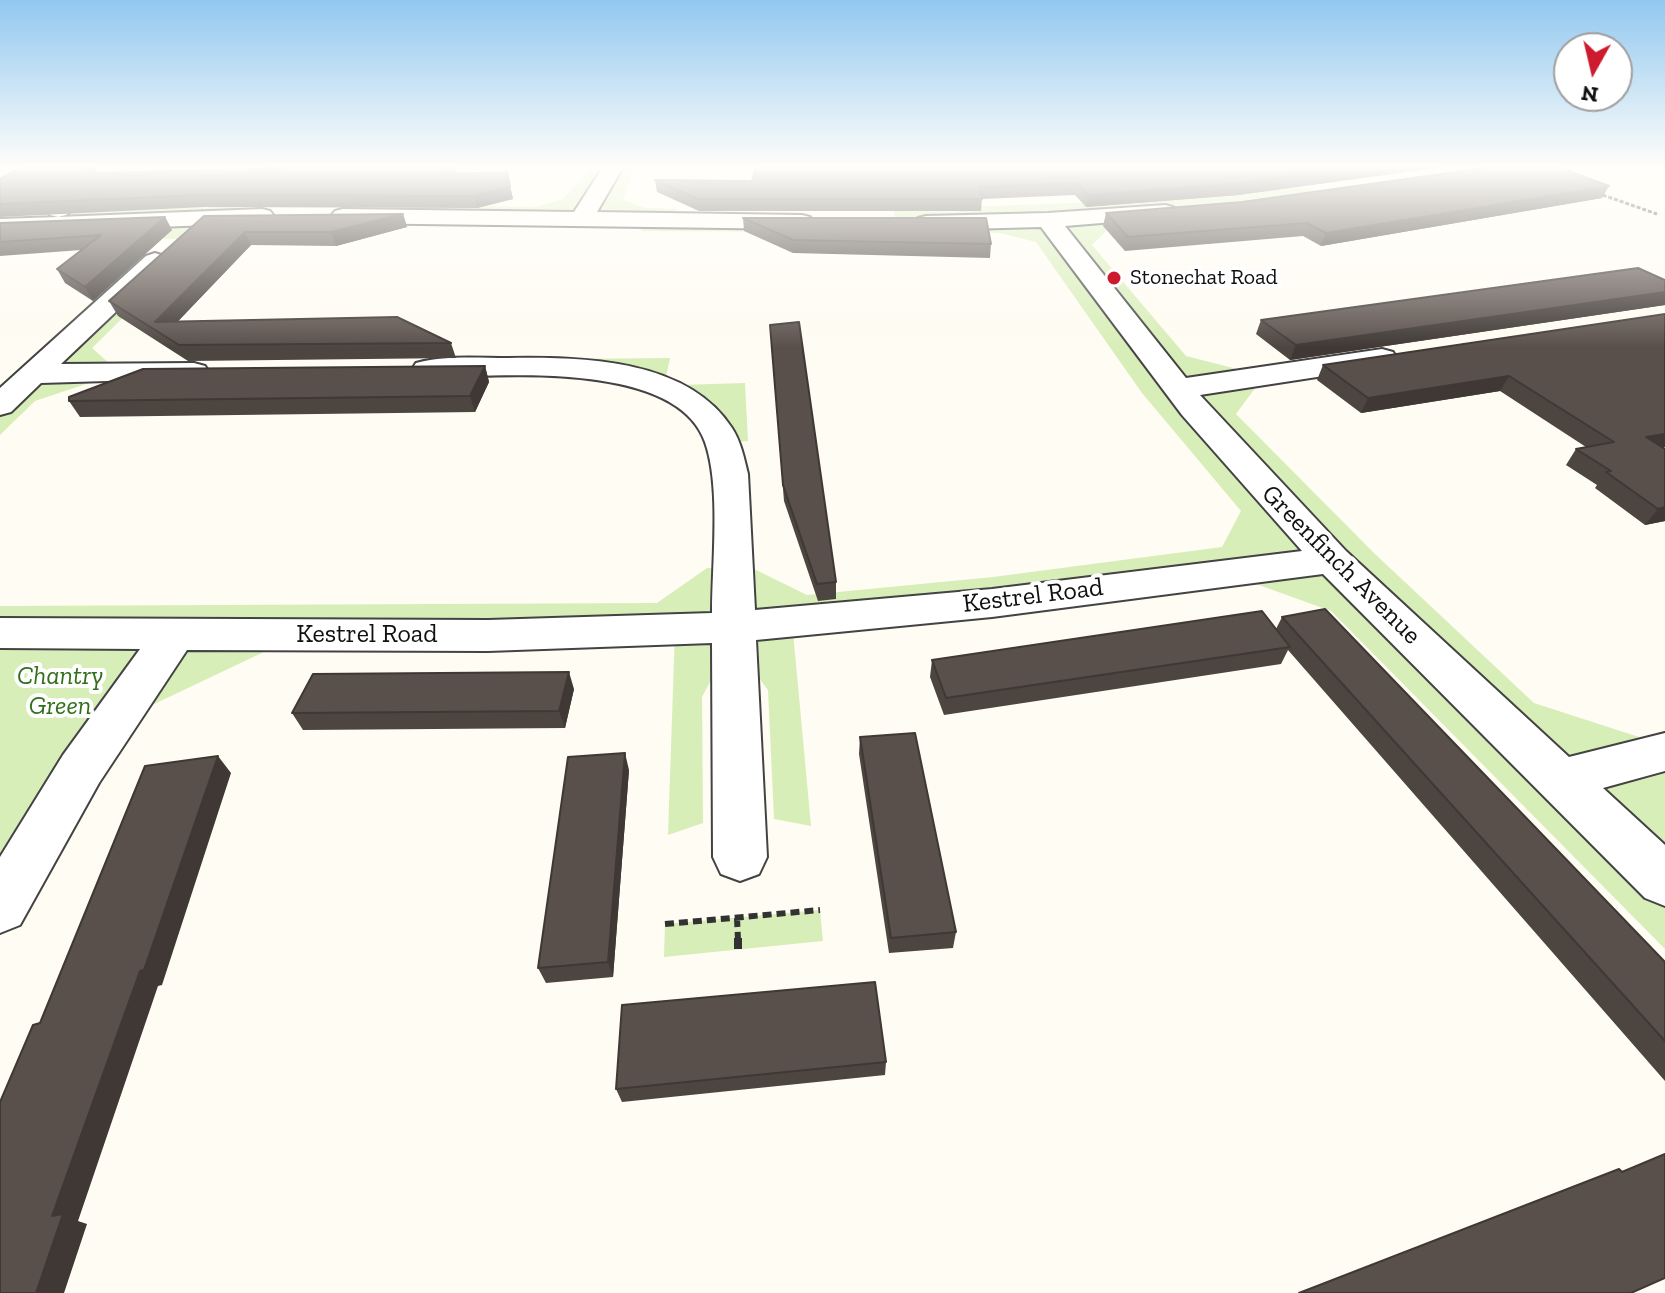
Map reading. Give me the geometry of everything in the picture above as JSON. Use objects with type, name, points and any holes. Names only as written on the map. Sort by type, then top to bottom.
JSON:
[{"type":"street","points":[[0,405],[194,227]]},
{"type":"street","name":"Greenfinch Avenue","points":[[1054,227],[1178,389],[1332,560],[1665,881]]},
{"type":"street","points":[[1178,389],[1413,353]]},
{"type":"street","points":[[403,369],[599,371],[634,378],[669,390],[702,413],[723,443],[730,474],[740,857]]},
{"type":"street","points":[[34,374],[217,371]]},
{"type":"street","name":"Kestrel Road","points":[[0,633],[173,636],[548,634],[733,625],[982,603],[1332,560]]},
{"type":"street","points":[[0,907],[81,769],[173,636]]},
{"type":"street","points":[[1558,780],[1665,752]]},
{"type":"path","points":[[665,924],[820,910]]},
{"type":"path","points":[[737,918],[738,949]]},
{"type":"green space","points":[[0,227],[215,227],[92,348],[110,364],[95,381],[35,401],[0,435],[0,405],[179,239],[165,239],[151,230],[0,237]]},
{"type":"green space","name":"Chantry Green","points":[[643,227],[1113,227],[1092,245],[1186,356],[1241,370],[1256,387],[1236,414],[1375,554],[1534,703],[1639,737],[1665,764],[1665,949],[1331,611],[1256,584],[1243,586],[1233,573],[792,621],[811,826],[774,819],[768,690],[749,665],[718,667],[702,697],[703,823],[668,835],[675,630],[279,635],[268,650],[110,725],[0,907],[0,606],[657,603],[707,568],[754,569],[807,595],[993,577],[1222,547],[1241,511],[1142,393],[1036,242],[1000,233],[641,231]]},
{"type":"green space","points":[[670,358],[666,377],[652,384],[564,359]]},
{"type":"green space","points":[[745,383],[748,441],[723,443],[680,385]]},
{"type":"green space","points":[[820,910],[823,941],[664,957],[665,924]]},
{"type":"building","points":[[0,227],[153,227],[85,287],[57,269],[101,235],[0,242]]},
{"type":"building","points":[[191,227],[350,227],[331,232],[245,232],[155,322],[397,317],[451,343],[179,345],[109,301]]},
{"type":"building","points":[[764,227],[988,227],[991,244],[793,240]]},
{"type":"building","points":[[1119,227],[1252,227],[1128,237]]},
{"type":"building","points":[[1315,227],[1360,227],[1326,233]]},
{"type":"building","points":[[1638,268],[1665,280],[1665,292],[1296,345],[1261,320]]},
{"type":"building","points":[[1665,314],[1665,434],[1646,437],[1665,449],[1665,507],[1658,509],[1606,472],[1611,471],[1576,449],[1614,442],[1509,376],[1368,398],[1323,365]]},
{"type":"building","points":[[799,322],[836,582],[817,584],[783,485],[770,325]]},
{"type":"building","points":[[485,366],[470,396],[69,401],[69,397],[143,369]]},
{"type":"building","points":[[1325,609],[1665,962],[1665,1041],[1282,617]]},
{"type":"building","points":[[1262,611],[1290,647],[946,698],[932,660]]},
{"type":"building","points":[[569,672],[559,711],[292,713],[313,674]]},
{"type":"building","points":[[915,733],[956,932],[891,938],[860,737]]},
{"type":"building","points":[[625,753],[608,962],[538,968],[568,757]]},
{"type":"building","points":[[218,756],[144,970],[140,971],[52,1216],[63,1214],[36,1293],[0,1293],[0,1102],[33,1025],[40,1023],[145,766]]},
{"type":"building","points":[[875,982],[886,1062],[616,1089],[622,1005]]},
{"type":"building","points":[[1665,1154],[1665,1278],[1631,1293],[1299,1293],[1619,1169],[1622,1172]]},
{"type":"place","name":"Stonechat Road","points":[[1114,278]]}]
